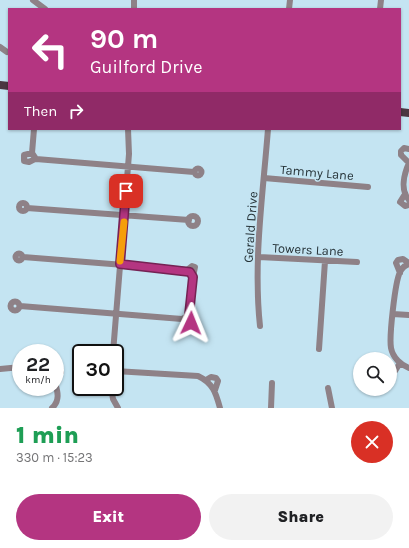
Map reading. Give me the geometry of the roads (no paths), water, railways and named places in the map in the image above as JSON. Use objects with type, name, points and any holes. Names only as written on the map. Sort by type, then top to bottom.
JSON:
[{"type":"street","points":[[33,0],[44,8]]},
{"type":"street","points":[[0,47],[7,52]]},
{"type":"street","points":[[34,130],[34,156],[128,167],[194,172]]},
{"type":"street","points":[[114,344],[128,167],[128,130]]},
{"type":"street","name":"Gerald Drive","points":[[260,326],[257,299],[268,130]]},
{"type":"street","points":[[409,149],[404,148],[401,151],[401,155],[409,163],[403,182],[405,194],[409,200]]},
{"type":"street","name":"Tammy Lane","points":[[264,178],[368,187]]},
{"type":"street","points":[[405,194],[400,202],[405,206],[409,205]]},
{"type":"street","points":[[27,208],[189,220]]},
{"type":"street","points":[[20,306],[183,319],[189,315],[193,277],[187,270],[23,257]]},
{"type":"street","name":"Towers Lane","points":[[259,257],[357,262]]},
{"type":"street","points":[[319,349],[325,261]]},
{"type":"street","points":[[409,263],[400,273],[395,290],[391,348],[400,363],[409,368]]},
{"type":"street","points":[[393,314],[409,315]]},
{"type":"street","points":[[397,368],[400,363]]},
{"type":"street","points":[[0,369],[12,368]]},
{"type":"street","points":[[124,371],[191,375],[206,380],[215,390],[220,408]]},
{"type":"street","points":[[271,408],[272,383]]},
{"type":"street","points":[[328,388],[332,408]]},
{"type":"street","points":[[52,408],[55,405],[58,396]]},
{"type":"street","points":[[112,396],[118,408]]}]
